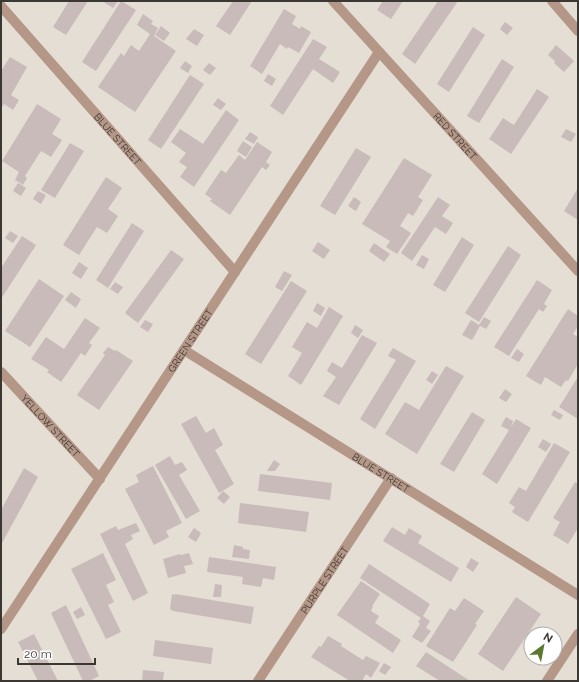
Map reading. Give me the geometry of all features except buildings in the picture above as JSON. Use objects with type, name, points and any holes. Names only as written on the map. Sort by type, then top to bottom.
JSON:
[{"type":"street","name":"RED STREET","points":[[333,1],[578,271]]},
{"type":"street","points":[[552,1],[578,31]]},
{"type":"street","name":"BLUE STREET","points":[[1,6],[235,272]]},
{"type":"street","name":"GREEN STREET","points":[[1,629],[379,52]]},
{"type":"street","name":"BLUE STREET","points":[[184,350],[578,595]]},
{"type":"street","name":"YELLOW STREET","points":[[1,372],[100,479]]},
{"type":"street","name":"PURPLE STREET","points":[[258,681],[391,478]]},
{"type":"street","points":[[547,681],[578,634]]}]
